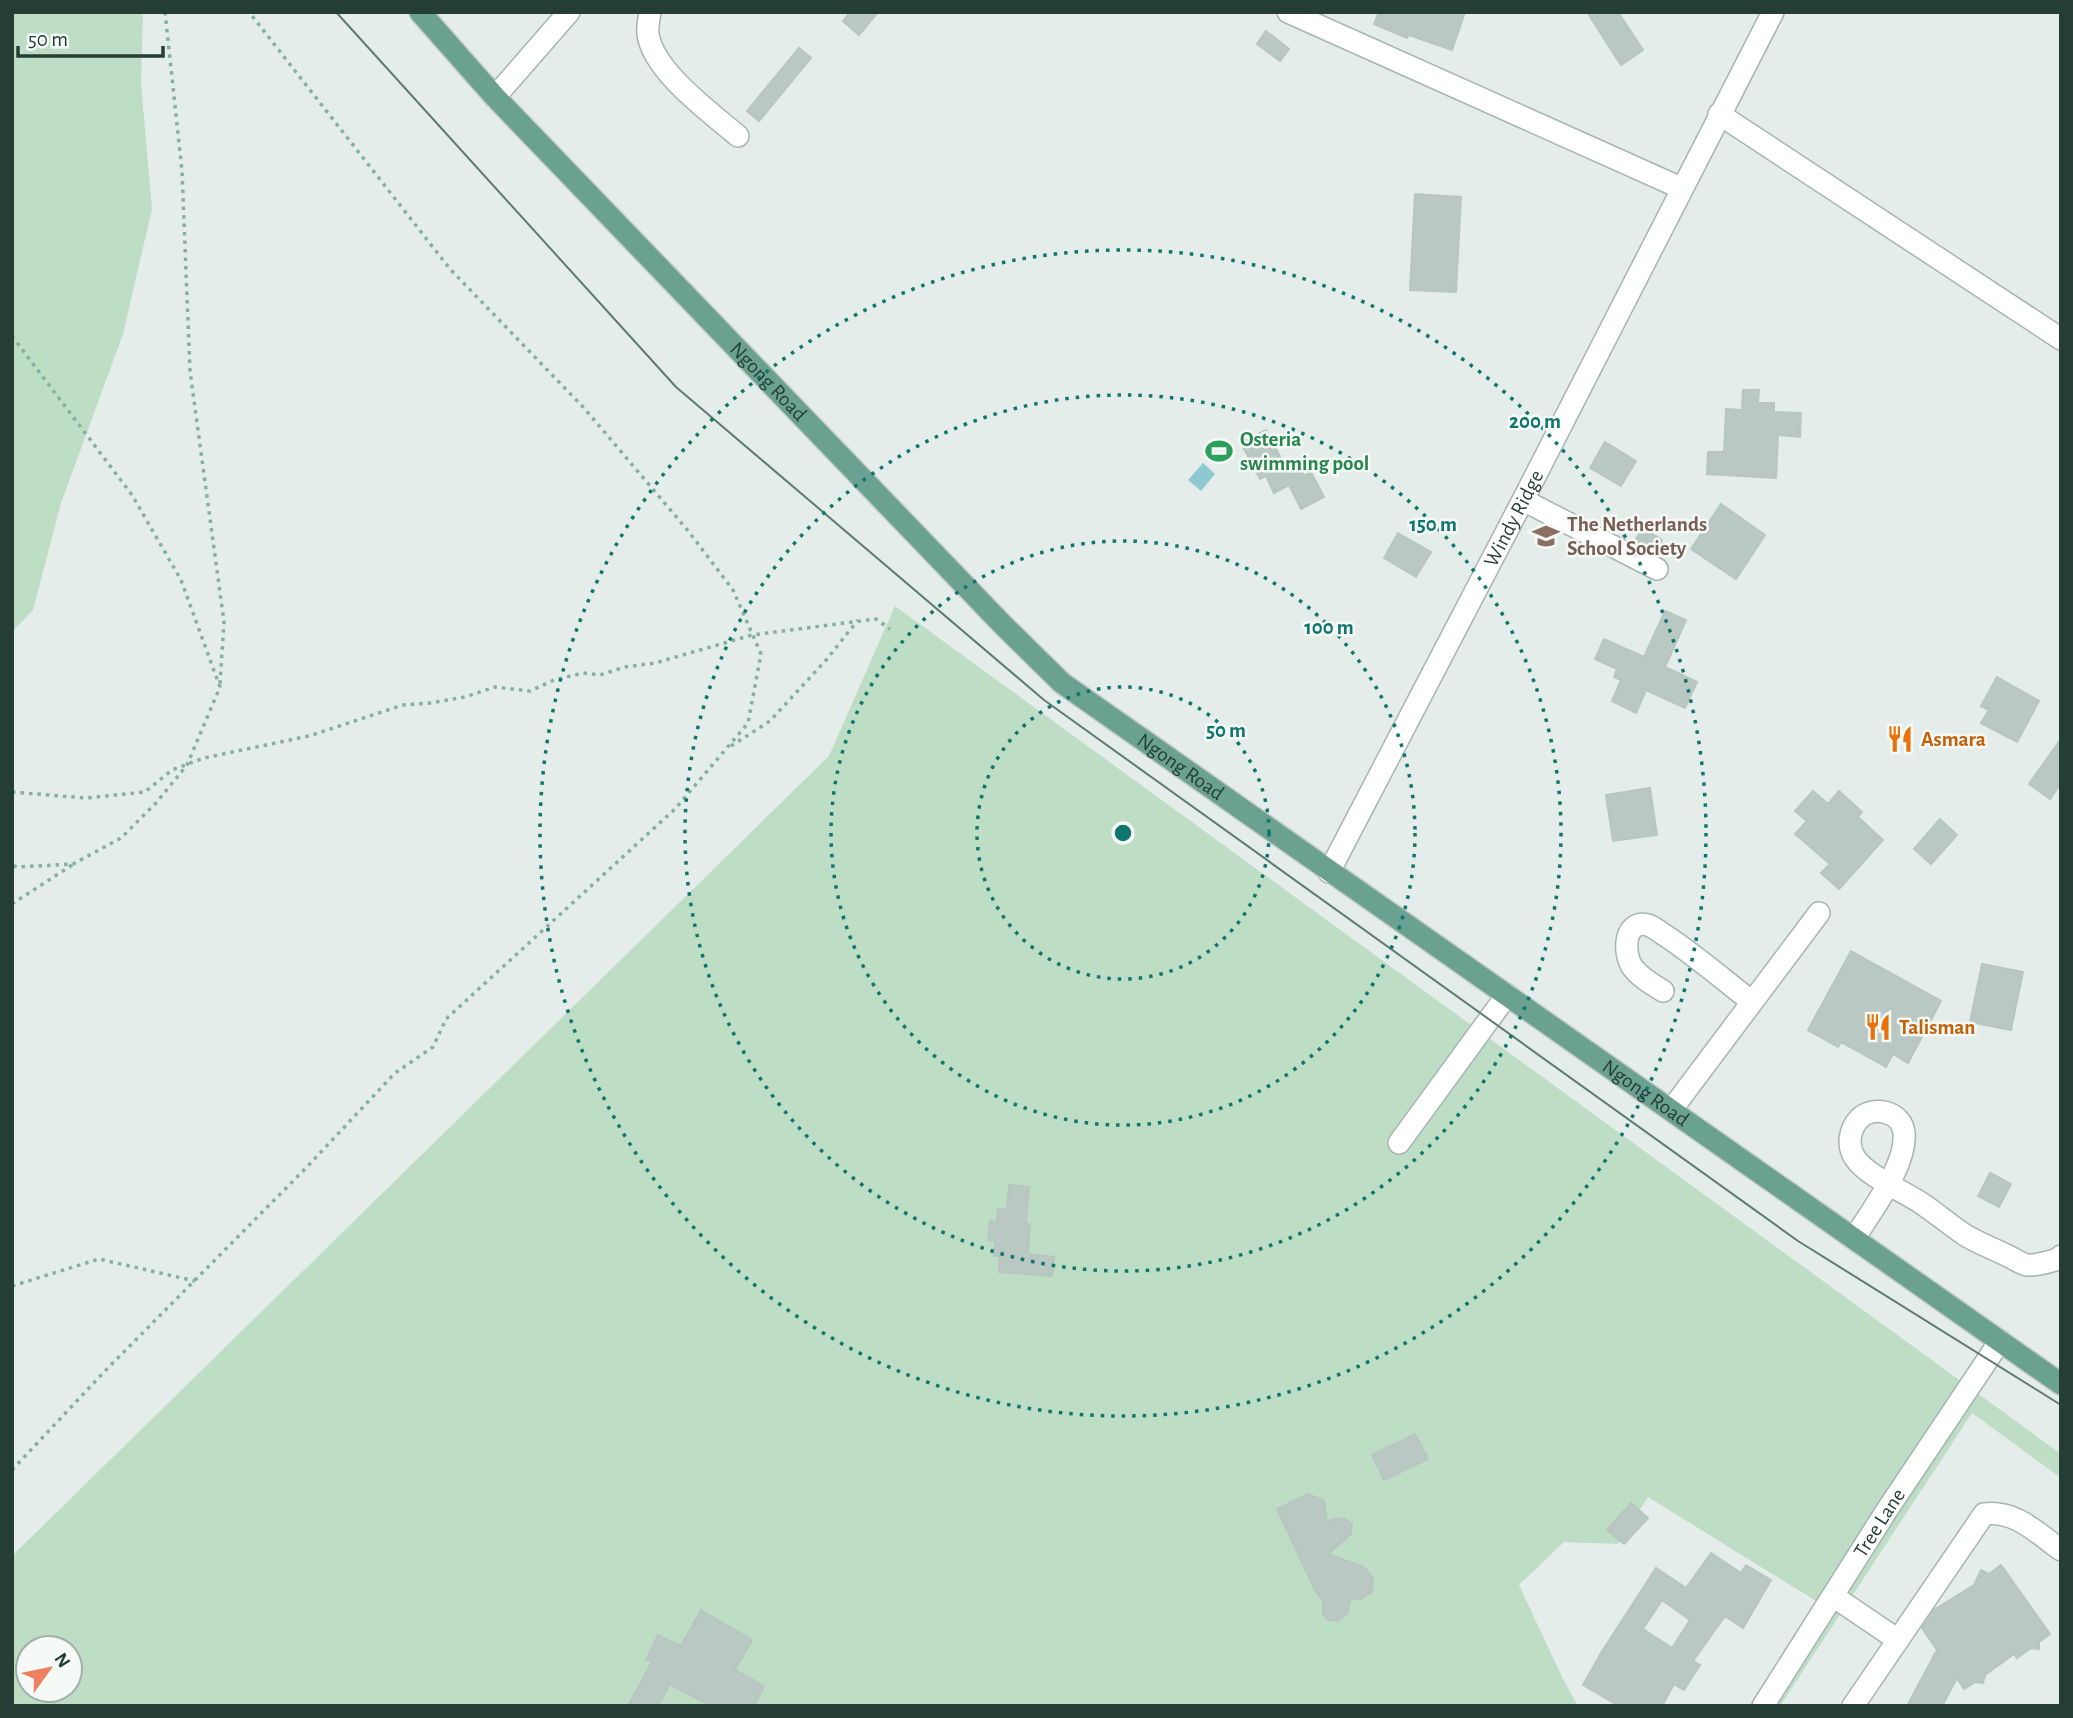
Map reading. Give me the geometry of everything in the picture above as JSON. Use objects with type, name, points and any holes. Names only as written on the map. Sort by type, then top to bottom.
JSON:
[{"type":"main road","name":"Ngong Road","points":[[420,12],[495,97],[1032,656],[1073,691],[2061,1384]]},
{"type":"street","points":[[495,97],[569,12]]},
{"type":"street","points":[[650,12],[648,32],[657,59],[668,73],[738,136]]},
{"type":"street","points":[[1288,12],[1681,188]]},
{"type":"street","name":"Windy Ridge","points":[[1329,872],[1773,12]]},
{"type":"street","points":[[1719,114],[2061,339]]},
{"type":"street","points":[[1523,500],[1657,569]]},
{"type":"street","points":[[1672,1109],[1819,913]]},
{"type":"street","points":[[1663,991],[1632,967],[1625,943],[1630,932],[1638,925],[1653,928],[1687,950],[1752,1002]]},
{"type":"street","points":[[1399,1143],[1507,995]]},
{"type":"street","points":[[1855,1238],[1888,1183],[1966,1236],[2027,1265],[2059,1259],[2061,1256]]},
{"type":"street","name":"Tree Lane","points":[[1763,1706],[1887,1510],[2000,1341]]},
{"type":"street","points":[[1853,1706],[1984,1514],[1999,1512],[2014,1516],[2061,1550]]},
{"type":"street","points":[[1833,1596],[1898,1640]]},
{"type":"path","points":[[12,904],[73,864],[121,838],[156,803],[187,765],[220,687],[224,622],[190,371],[182,171],[165,12]]},
{"type":"path","points":[[12,1470],[395,1073],[433,1047],[446,1019],[676,809],[748,723],[761,654],[733,590],[689,531],[585,409],[450,269],[249,12]]},
{"type":"path","points":[[12,336],[132,495],[181,580],[220,687]]},
{"type":"path","points":[[12,792],[86,798],[145,792],[172,770],[204,758],[309,736],[403,705],[430,704],[495,687],[530,691],[554,680],[583,673],[600,675],[625,667],[655,663],[752,635],[876,618],[890,629]]},
{"type":"path","points":[[726,750],[770,721],[827,659],[858,620]]},
{"type":"path","points":[[12,865],[73,864]]},
{"type":"path","points":[[12,1286],[99,1259],[195,1281]]},
{"type":"green space","points":[[12,12],[143,12],[141,83],[152,209],[123,334],[61,503],[33,610],[12,632]]},
{"type":"green space","points":[[895,606],[2061,1454],[2061,1478],[1972,1413],[1780,1706],[1764,1706],[1821,1604],[1648,1497],[1618,1544],[1564,1542],[1519,1585],[1578,1706],[1420,1706],[1417,1703],[1415,1706],[12,1706],[12,1556],[829,756]]},
{"type":"water","points":[[1203,463],[1215,474],[1201,491],[1188,480]]},
{"type":"building","points":[[850,12],[878,12],[859,35],[843,21]]},
{"type":"building","points":[[1379,12],[1465,12],[1452,50],[1409,35],[1407,38],[1374,24]]},
{"type":"building","points":[[1587,12],[1618,12],[1643,50],[1621,65]]},
{"type":"building","points":[[1266,31],[1289,49],[1280,61],[1257,44]]},
{"type":"building","points":[[799,48],[811,58],[759,121],[747,111]]},
{"type":"building","points":[[1415,194],[1461,197],[1456,292],[1410,290]]},
{"type":"building","points":[[1743,390],[1759,390],[1758,403],[1774,403],[1774,412],[1801,413],[1800,437],[1778,435],[1776,478],[1707,474],[1708,452],[1724,452],[1726,409],[1742,410]]},
{"type":"building","points":[[1266,430],[1285,466],[1292,462],[1295,468],[1299,466],[1304,476],[1311,472],[1324,497],[1301,509],[1289,485],[1274,493],[1266,476],[1260,479],[1241,443]]},
{"type":"building","points":[[1605,442],[1636,461],[1621,486],[1590,468]]},
{"type":"building","points":[[1721,504],[1765,535],[1736,579],[1691,549]]},
{"type":"building","points":[[1643,528],[1662,540],[1654,553],[1634,542]]},
{"type":"building","points":[[1398,533],[1431,552],[1416,577],[1384,558]]},
{"type":"building","points":[[1665,611],[1686,620],[1665,667],[1697,682],[1685,708],[1646,690],[1636,713],[1612,701],[1621,680],[1614,677],[1617,669],[1595,659],[1604,639],[1644,657]]},
{"type":"building","points":[[1997,677],[2039,701],[2017,742],[1981,723],[1989,710],[1981,706]]},
{"type":"building","points":[[2061,739],[2061,783],[2050,799],[2029,784]]},
{"type":"building","points":[[1650,788],[1657,835],[1613,841],[1606,795]]},
{"type":"building","points":[[1813,791],[1828,804],[1839,791],[1862,812],[1858,817],[1883,840],[1839,889],[1821,873],[1830,864],[1795,834],[1807,821],[1795,811]]},
{"type":"building","points":[[1940,819],[1957,835],[1931,864],[1914,849]]},
{"type":"building","points":[[1851,951],[1941,1001],[1908,1063],[1893,1054],[1886,1067],[1841,1042],[1838,1047],[1808,1030]]},
{"type":"building","points":[[1982,964],[2023,972],[2011,1030],[1970,1022]]},
{"type":"building","points":[[1990,1173],[2011,1184],[1999,1207],[1978,1196]]},
{"type":"building","points":[[1009,1185],[1029,1187],[1026,1224],[1030,1224],[1028,1254],[1054,1257],[1052,1276],[999,1272],[1000,1256],[994,1256],[995,1241],[988,1240],[990,1221],[997,1222],[998,1209],[1007,1210]]},
{"type":"building","points":[[1415,1434],[1428,1459],[1384,1480],[1372,1455]]},
{"type":"building","points":[[1308,1494],[1324,1501],[1327,1521],[1343,1518],[1352,1524],[1351,1534],[1328,1554],[1364,1567],[1373,1579],[1372,1592],[1361,1599],[1351,1599],[1347,1614],[1338,1621],[1327,1619],[1323,1614],[1323,1602],[1277,1509]]},
{"type":"building","points":[[1631,1503],[1648,1518],[1624,1544],[1607,1530]]},
{"type":"building","points":[[1711,1553],[1741,1573],[1746,1565],[1771,1580],[1743,1628],[1725,1616],[1693,1661],[1700,1665],[1684,1690],[1674,1684],[1662,1706],[1619,1706],[1583,1685],[1656,1568],[1686,1588]],"holes":[[[1662,1600],[1690,1620],[1672,1648],[1643,1629]]]},
{"type":"building","points":[[2001,1565],[2050,1634],[2039,1642],[2039,1649],[2031,1648],[2017,1658],[2014,1654],[1985,1675],[1983,1683],[1975,1682],[1964,1689],[1957,1678],[1942,1706],[1907,1706],[1937,1650],[1922,1628],[1934,1610],[1974,1585],[1981,1570],[1989,1574]]},
{"type":"building","points":[[701,1610],[752,1640],[735,1670],[764,1686],[754,1706],[711,1706],[670,1684],[658,1706],[628,1706],[652,1662],[646,1660],[658,1635],[681,1646]]},
{"type":"tram line","points":[[336,12],[676,387],[1044,700],[1798,1241],[2061,1405]]},
{"type":"place","name":"Osteria swimming pool","points":[[1219,451]]},
{"type":"place","name":"The Netherlands School Society","points":[[1546,536]]},
{"type":"place","name":"Asmara","points":[[1900,739]]},
{"type":"place","name":"Talisman","points":[[1878,1027]]}]
